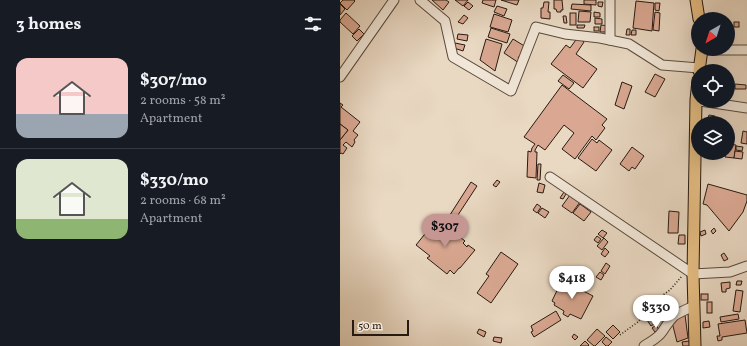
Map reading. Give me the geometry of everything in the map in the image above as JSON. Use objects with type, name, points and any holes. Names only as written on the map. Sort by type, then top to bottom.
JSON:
[{"type":"main road","points":[[696,0],[698,12]]},
{"type":"main road","points":[[695,346],[694,306],[689,272],[698,108]]},
{"type":"street","points":[[340,77],[394,0]]},
{"type":"street","points":[[420,0],[445,21],[452,57],[511,92],[536,27],[565,34],[600,38],[629,44],[662,65],[691,69]]},
{"type":"street","points":[[610,0],[610,40]]},
{"type":"street","points":[[735,50],[747,50]]},
{"type":"street","points":[[735,106],[747,108]]},
{"type":"street","points":[[550,177],[689,272],[730,272],[747,266]]},
{"type":"street","points":[[644,346],[657,337],[669,321],[674,317],[694,306]]},
{"type":"path","points":[[620,335],[638,322],[656,300],[670,290],[689,272]]},
{"type":"building","points":[[343,0],[355,1],[347,10],[340,3]]},
{"type":"building","points":[[432,0],[446,0],[449,2],[443,10]]},
{"type":"building","points":[[455,0],[468,0],[463,6]]},
{"type":"building","points":[[483,0],[496,0],[494,7],[482,3]]},
{"type":"building","points":[[501,0],[519,0],[517,5]]},
{"type":"building","points":[[554,0],[562,0],[563,10],[561,10],[561,12],[557,12],[556,9],[554,9]]},
{"type":"building","points":[[584,0],[596,0],[596,5],[584,4]]},
{"type":"building","points":[[636,1],[654,3],[652,31],[633,28]]},
{"type":"building","points":[[468,2],[473,6],[469,10],[464,6]]},
{"type":"building","points":[[544,2],[549,2],[548,12],[550,12],[550,19],[541,18],[541,8],[543,8]]},
{"type":"building","points":[[598,2],[603,2],[602,7],[598,6]]},
{"type":"building","points":[[655,3],[660,3],[659,11],[655,10]]},
{"type":"building","points":[[340,4],[345,9],[340,15]]},
{"type":"building","points":[[572,4],[591,5],[591,11],[571,9]]},
{"type":"building","points":[[497,6],[507,9],[504,16],[494,12]]},
{"type":"building","points":[[579,11],[591,12],[590,22],[578,22]]},
{"type":"building","points":[[594,12],[600,13],[600,17],[594,17]]},
{"type":"building","points":[[655,12],[660,13],[659,31],[653,30]]},
{"type":"building","points":[[346,13],[360,26],[353,34],[340,22]]},
{"type":"building","points":[[570,13],[576,13],[576,25],[570,25]]},
{"type":"building","points":[[494,14],[512,20],[508,32],[490,27]]},
{"type":"building","points":[[464,15],[468,18],[463,24],[458,22]]},
{"type":"building","points":[[563,16],[566,16],[567,23],[564,23]]},
{"type":"building","points":[[595,18],[602,19],[602,24],[595,24]]},
{"type":"building","points":[[735,22],[739,22],[739,27],[735,27]]},
{"type":"building","points":[[577,25],[585,25],[584,28],[577,28]]},
{"type":"building","points":[[601,25],[610,26],[609,32],[600,32]]},
{"type":"building","points":[[594,27],[599,27],[599,31],[594,31]]},
{"type":"building","points":[[491,28],[510,34],[507,43],[488,37]]},
{"type":"building","points":[[359,29],[364,34],[357,41],[352,36]]},
{"type":"building","points":[[627,29],[630,29],[630,35],[626,35]]},
{"type":"building","points":[[632,30],[636,30],[636,35],[631,35]]},
{"type":"building","points":[[458,34],[468,35],[467,41],[457,39]]},
{"type":"building","points":[[578,37],[584,42],[576,54],[597,69],[583,88],[551,64],[566,45],[570,48]]},
{"type":"building","points":[[486,39],[502,44],[495,71],[480,60]]},
{"type":"building","points":[[513,39],[526,47],[518,58],[521,60],[519,63],[504,53]]},
{"type":"building","points":[[455,43],[465,45],[463,51],[454,48]]},
{"type":"building","points":[[655,74],[665,79],[655,97],[645,92]]},
{"type":"building","points":[[563,75],[574,83],[569,89],[558,81]]},
{"type":"building","points":[[622,82],[632,86],[624,109],[615,105]]},
{"type":"building","points":[[735,84],[746,85],[746,89],[735,89]]},
{"type":"building","points":[[562,85],[607,119],[602,125],[605,128],[596,140],[592,136],[575,159],[562,149],[574,133],[564,125],[545,150],[538,145],[535,150],[535,152],[537,152],[536,178],[527,177],[528,151],[531,152],[535,144],[524,137]]},
{"type":"building","points":[[340,103],[343,105],[341,107],[360,122],[353,131],[358,135],[354,140],[355,142],[352,147],[346,142],[343,145],[347,148],[343,154],[340,154],[340,140],[348,130],[340,124]]},
{"type":"building","points":[[340,124],[348,130],[340,140]]},
{"type":"building","points":[[743,131],[747,132],[747,144],[741,143]]},
{"type":"building","points":[[592,139],[597,143],[599,140],[612,150],[596,171],[578,158]]},
{"type":"building","points":[[736,146],[743,147],[742,151],[736,150]]},
{"type":"building","points":[[632,147],[644,156],[635,169],[632,167],[629,171],[620,164]]},
{"type":"building","points":[[735,151],[743,152],[742,159],[735,158]]},
{"type":"building","points":[[538,164],[541,164],[540,180],[537,180]]},
{"type":"building","points":[[497,180],[500,182],[496,187],[493,185]]},
{"type":"building","points":[[471,182],[477,186],[454,221],[448,218]]},
{"type":"building","points":[[539,183],[545,185],[543,193],[537,192]]},
{"type":"building","points":[[708,184],[747,195],[747,201],[743,212],[729,231],[707,205],[703,204]]},
{"type":"building","points":[[564,192],[566,194],[563,199],[560,198]]},
{"type":"building","points":[[570,195],[580,202],[572,213],[562,206]]},
{"type":"building","points":[[537,204],[541,207],[537,213],[533,210]]},
{"type":"building","points":[[580,204],[591,212],[584,221],[573,213]]},
{"type":"building","points":[[542,208],[549,212],[545,218],[538,213]]},
{"type":"building","points":[[669,211],[679,212],[678,233],[668,233]]},
{"type":"building","points":[[437,219],[465,241],[463,243],[467,247],[468,245],[475,250],[454,274],[450,270],[447,274],[427,258],[430,256],[416,245]]},
{"type":"building","points":[[714,228],[716,231],[713,234],[711,231]]},
{"type":"building","points":[[602,230],[607,233],[603,238],[598,234]]},
{"type":"building","points":[[705,230],[706,234],[701,236],[700,232]]},
{"type":"building","points":[[679,235],[685,235],[685,244],[678,244]]},
{"type":"building","points":[[597,236],[601,239],[598,243],[594,240]]},
{"type":"building","points":[[604,238],[608,242],[602,250],[597,246]]},
{"type":"building","points":[[605,248],[609,252],[605,257],[601,254]]},
{"type":"building","points":[[501,252],[518,264],[491,303],[477,293],[489,276],[486,274]]},
{"type":"building","points":[[724,253],[728,259],[724,261],[721,255]]},
{"type":"building","points":[[606,263],[610,266],[605,274],[601,271]]},
{"type":"building","points":[[600,272],[604,275],[601,280],[596,277]]},
{"type":"building","points":[[562,280],[593,296],[581,319],[570,314],[568,317],[563,314],[564,311],[554,305],[555,303],[552,301]]},
{"type":"building","points":[[737,281],[742,281],[741,285],[736,285]]},
{"type":"building","points":[[730,282],[730,288],[726,289],[726,292],[722,292],[721,283]]},
{"type":"building","points":[[736,290],[743,291],[740,312],[733,311]]},
{"type":"building","points":[[701,294],[708,294],[708,300],[701,300]]},
{"type":"building","points":[[707,302],[712,302],[712,313],[707,313]]},
{"type":"building","points":[[556,311],[561,320],[534,337],[531,332],[533,331],[531,326]]},
{"type":"building","points":[[738,314],[739,319],[721,322],[720,317]]},
{"type":"building","points":[[685,315],[688,338],[677,342],[672,322]]},
{"type":"building","points":[[651,317],[655,323],[651,326],[647,320]]},
{"type":"building","points":[[745,320],[747,333],[722,337],[722,340],[718,341],[717,336],[720,336],[718,324]]},
{"type":"building","points":[[709,321],[710,327],[703,328],[703,322]]},
{"type":"building","points":[[613,325],[620,332],[613,339],[606,332]]},
{"type":"building","points":[[656,325],[659,330],[655,332],[652,328]]},
{"type":"building","points":[[479,329],[486,332],[484,337],[477,333]]},
{"type":"building","points":[[597,329],[605,336],[594,346],[587,340]]},
{"type":"building","points":[[574,334],[578,337],[575,340],[572,337]]},
{"type":"building","points":[[494,337],[502,338],[501,343],[493,341]]},
{"type":"building","points":[[606,337],[612,342],[608,346],[602,342]]},
{"type":"building","points":[[585,341],[589,345],[588,346],[580,346]]},
{"type":"building","points":[[689,341],[690,346],[683,346],[682,342]]}]
